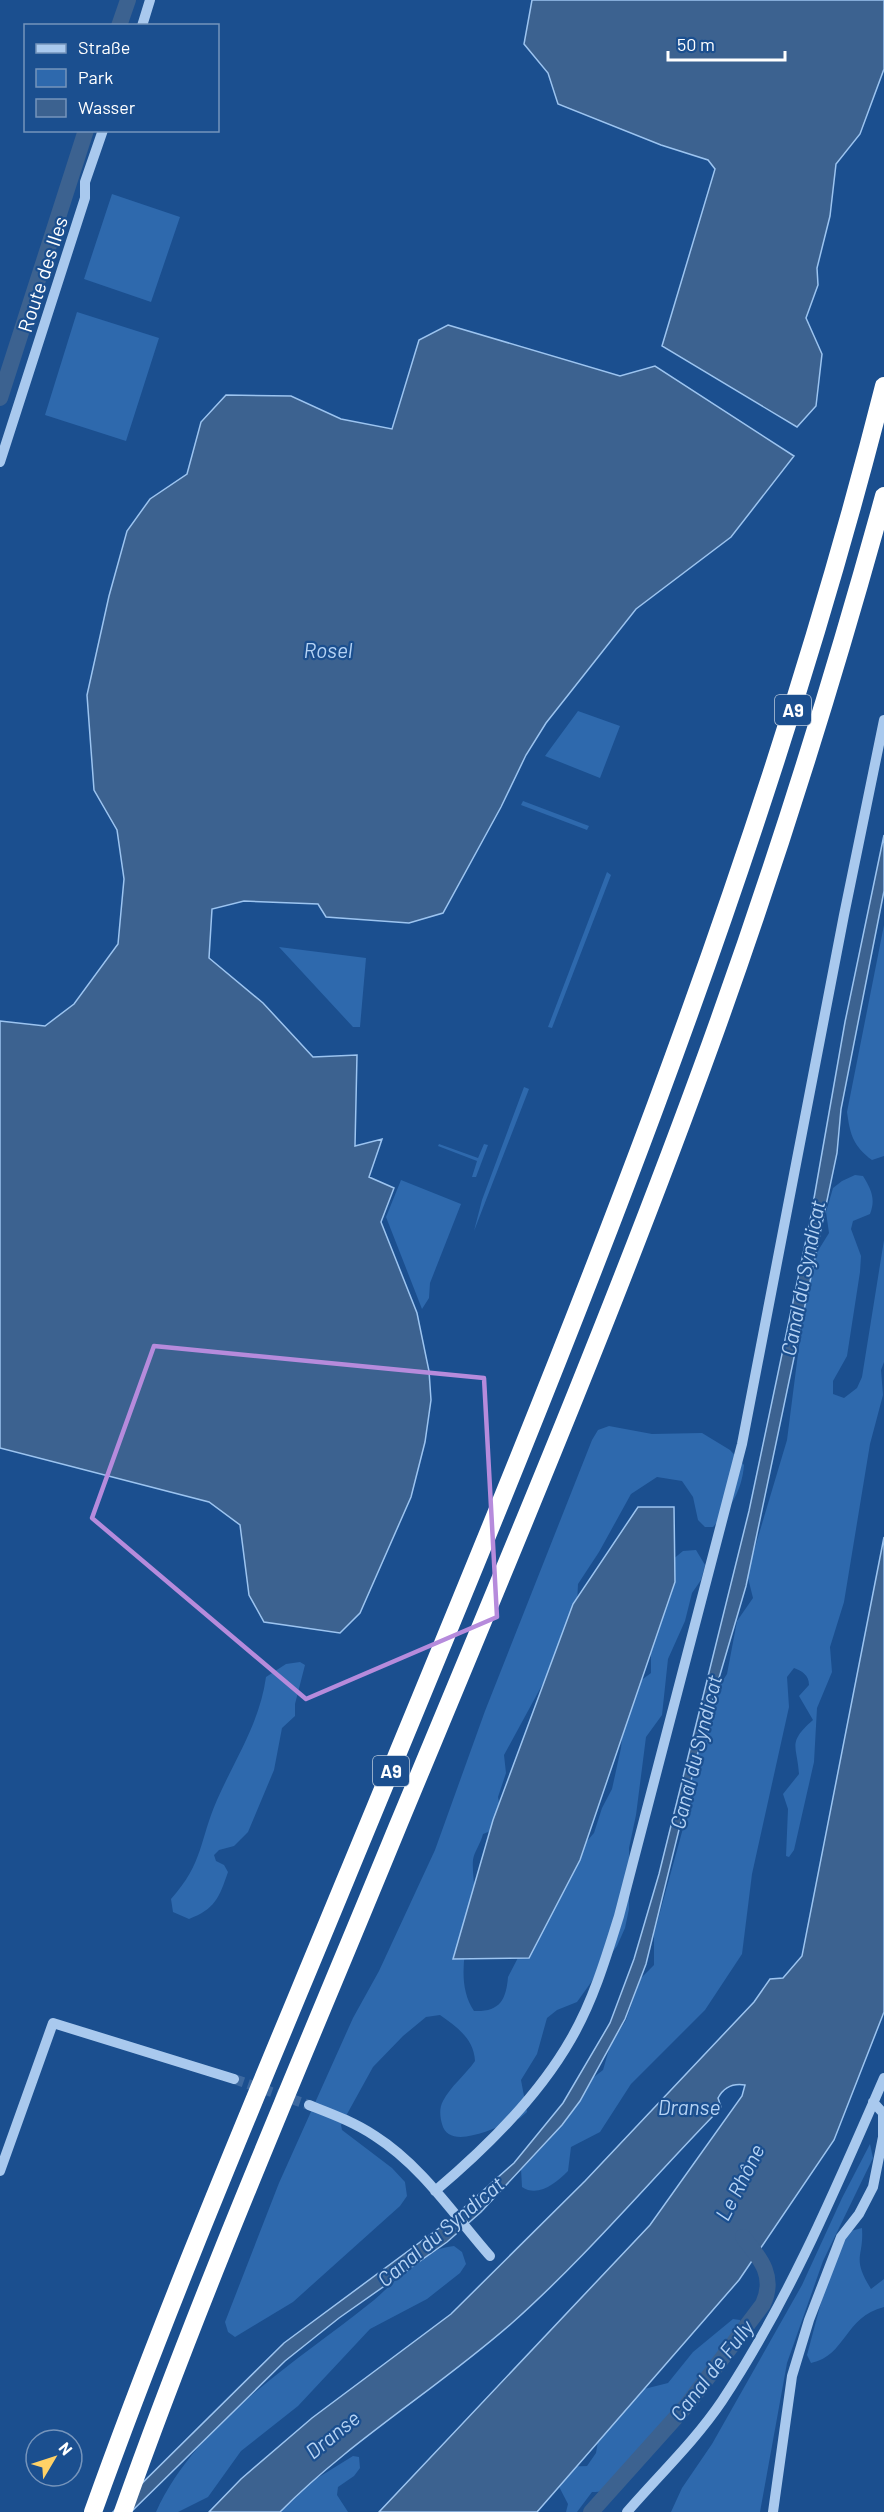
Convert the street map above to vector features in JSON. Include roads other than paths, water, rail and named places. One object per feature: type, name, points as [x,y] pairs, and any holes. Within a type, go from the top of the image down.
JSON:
[{"type":"highway","name":"A9","points":[[93,2512],[132,2404],[194,2248],[528,1438],[645,1141],[713,952],[783,743],[853,507],[884,386]]},
{"type":"highway","name":"A9","points":[[123,2512],[153,2428],[220,2257],[553,1449],[648,1210],[711,1043],[778,850],[829,690],[884,496]]},
{"type":"street","points":[[143,24],[150,0]]},
{"type":"street","name":"Route des Iles","points":[[0,462],[85,198],[85,182],[102,132]]},
{"type":"street","points":[[435,2192],[468,2164],[529,2098],[571,2040],[598,1981],[619,1916],[742,1444],[841,926],[884,720]]},
{"type":"street","points":[[0,2171],[53,2023],[234,2079]]},
{"type":"street","points":[[627,2512],[686,2446],[722,2401],[771,2320],[835,2194],[884,2078]]},
{"type":"street","points":[[773,2512],[792,2376],[809,2320],[841,2237],[859,2214],[873,2187],[883,2137],[883,2113],[873,2102]]},
{"type":"street","points":[[309,2105],[348,2120],[376,2136],[418,2172],[489,2256]]},
{"type":"water","points":[[532,0],[884,0],[884,69],[860,134],[836,164],[830,216],[817,268],[818,285],[806,318],[822,354],[816,406],[797,427],[662,346],[715,169],[708,160],[661,145],[558,104],[548,73],[524,44]]},
{"type":"water","name":"Rosel","points":[[448,325],[620,376],[655,366],[794,456],[731,537],[636,609],[546,723],[526,755],[501,807],[443,913],[409,923],[326,917],[318,904],[244,901],[212,909],[209,958],[263,1003],[313,1057],[357,1055],[355,1146],[382,1139],[369,1177],[394,1188],[381,1222],[417,1313],[429,1371],[431,1400],[425,1442],[411,1497],[360,1613],[340,1633],[264,1622],[249,1595],[240,1525],[209,1502],[0,1448],[0,1021],[45,1026],[74,1004],[118,944],[124,879],[117,830],[94,790],[87,695],[109,596],[127,531],[150,499],[187,474],[201,422],[226,395],[291,396],[341,419],[392,429],[419,340]]},
{"type":"water","name":"Canal du Syndicat","points":[[884,835],[884,891],[841,1109],[837,1153],[746,1586],[702,1736],[646,1964],[625,2019],[580,2101],[562,2125],[481,2212],[447,2242],[339,2318],[285,2361],[131,2512],[113,2512],[284,2343],[450,2220],[514,2163],[563,2103],[610,2023],[634,1959],[659,1874],[749,1511],[810,1221],[845,1022]]},
{"type":"water","points":[[638,1507],[674,1507],[675,1582],[580,1860],[529,1958],[453,1959],[493,1820],[573,1604]]},
{"type":"water","points":[[884,1537],[884,2012],[834,2140],[739,2280],[537,2512],[379,2512],[650,2225],[742,2096],[745,2085],[733,2085],[723,2091],[718,2098],[721,2107],[715,2114],[590,2247],[539,2298],[483,2347],[364,2438],[280,2512],[209,2512],[241,2479],[312,2418],[451,2314],[585,2181],[754,2002],[770,1979],[783,1978],[802,1956]]},
{"type":"waterway","points":[[120,24],[128,0]]},
{"type":"waterway","points":[[0,398],[85,132]]},
{"type":"waterway","name":"Canal de Fully","points":[[591,2512],[687,2405],[763,2304],[767,2294],[767,2276],[760,2260],[743,2237]]},
{"type":"tunnel","points":[[234,2079],[309,2105]]},
{"type":"water label","name":"Dranse","points":[[689,2106]]},
{"type":"water label","name":"Le Rhône","points":[[739,2182]]},
{"type":"water label","name":"Dranse","points":[[332,2434]]}]
